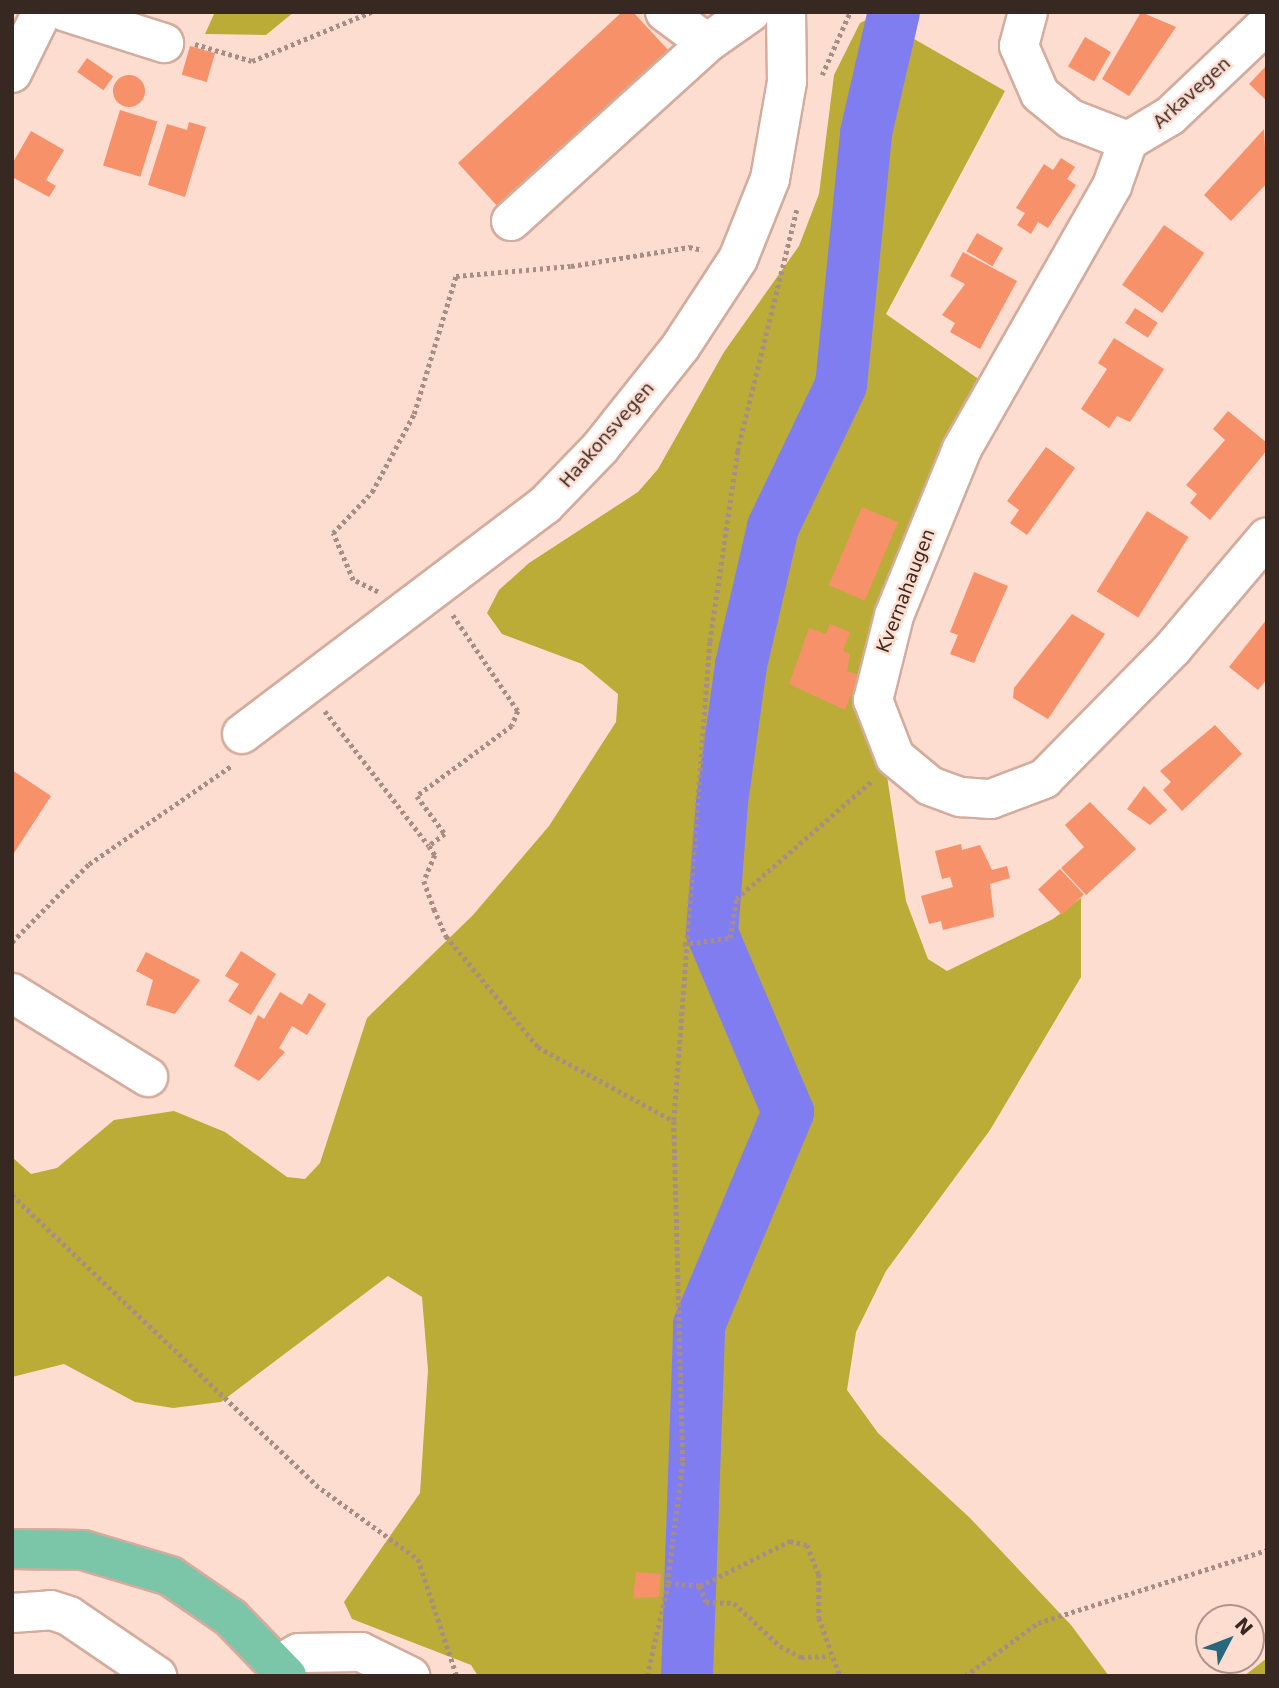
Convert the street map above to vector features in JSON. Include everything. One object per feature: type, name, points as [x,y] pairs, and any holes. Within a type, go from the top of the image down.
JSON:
[{"type":"main road","points":[[12,1549],[83,1550],[170,1576],[231,1618],[288,1665]]},
{"type":"street","points":[[12,73],[43,12]]},
{"type":"street","points":[[66,12],[164,43]]},
{"type":"street","points":[[665,12],[707,43]]},
{"type":"street","points":[[511,221],[707,43],[751,12]]},
{"type":"street","name":"Haakonsvegen","points":[[238,749],[577,473],[681,346],[738,259],[778,146],[787,82],[786,12]]},
{"type":"street","points":[[1028,12],[1019,46],[1041,94],[1070,119],[1128,141]]},
{"type":"street","name":"Arkavegen","points":[[1128,141],[1170,116],[1267,24]]},
{"type":"street","name":"Kvernahaugen","points":[[1128,141],[1111,186],[962,449],[894,616],[873,700],[895,757],[930,786],[961,797],[991,799],[1044,779],[1172,648],[1267,537]]},
{"type":"street","points":[[12,993],[148,1077]]},
{"type":"street","points":[[12,1613],[51,1610],[69,1616],[157,1676]]},
{"type":"street","points":[[288,1665],[361,1652],[410,1676]]},
{"type":"path","points":[[164,43],[195,44],[252,61],[371,12]]},
{"type":"path","points":[[819,82],[850,12]]},
{"type":"path","points":[[429,846],[445,834],[417,796],[512,726],[519,711],[448,607],[411,608],[353,580],[333,533],[372,492],[414,414],[456,275],[571,266],[688,247],[738,259],[787,240],[782,289],[738,451],[716,601],[683,944],[674,1121],[683,1462],[668,1583],[648,1676]]},
{"type":"path","points":[[328,716],[435,855],[425,881],[446,936],[538,1047],[674,1121]]},
{"type":"path","points":[[12,942],[89,864],[238,749]]},
{"type":"path","points":[[683,944],[702,945],[733,933],[736,899],[762,882],[776,859],[831,823],[895,757]]},
{"type":"path","points":[[12,1195],[316,1485],[418,1559],[457,1676]]},
{"type":"path","points":[[668,1583],[700,1586],[790,1541],[807,1545],[819,1574],[820,1618],[830,1656],[840,1676]]},
{"type":"path","points":[[965,1676],[1038,1623],[1267,1550]]},
{"type":"path","points":[[700,1586],[706,1602],[734,1604],[780,1646],[802,1657],[830,1656]]},
{"type":"shaded area","points":[[215,12],[294,12],[266,35],[205,34]]},
{"type":"shaded area","points":[[874,16],[1005,91],[886,314],[987,385],[911,535],[885,763],[906,901],[928,959],[947,971],[1053,919],[1081,898],[1081,977],[990,1130],[886,1271],[856,1332],[847,1390],[878,1433],[970,1518],[1071,1625],[1109,1676],[478,1676],[471,1665],[352,1619],[344,1602],[420,1493],[428,1370],[422,1297],[388,1276],[221,1402],[173,1408],[135,1402],[64,1364],[12,1377],[12,1157],[31,1174],[57,1168],[114,1120],[174,1111],[225,1132],[287,1177],[305,1179],[320,1163],[367,1018],[473,915],[549,826],[616,722],[618,694],[582,664],[502,634],[487,613],[499,590],[529,563],[638,492],[658,469],[724,352],[799,246],[819,194],[834,75],[860,23]]},
{"type":"shaded area","points":[[1267,1658],[1267,1676],[1244,1676],[1265,1674]]},
{"type":"building","points":[[622,12],[633,12],[669,51],[499,208],[458,163]]},
{"type":"building","points":[[1141,12],[1176,27],[1129,96],[1102,79]]},
{"type":"building","points":[[1085,37],[1111,52],[1094,81],[1068,66]]},
{"type":"building","points":[[190,46],[215,53],[207,82],[182,75]]},
{"type":"building","points":[[87,58],[113,76],[103,90],[77,72]]},
{"type":"building","points":[[1267,65],[1267,101],[1249,84]]},
{"type":"building","points":[[129,75],[140,80],[145,91],[140,102],[129,107],[118,102],[113,91],[118,80]]},
{"type":"building","points":[[120,110],[157,121],[140,177],[103,165]]},
{"type":"building","points":[[189,122],[206,127],[185,197],[148,185],[167,124],[187,130]]},
{"type":"building","points":[[1264,129],[1267,183],[1231,221],[1204,195]]},
{"type":"building","points":[[31,131],[64,150],[46,180],[56,186],[49,197],[12,177],[12,164]]},
{"type":"building","points":[[1061,158],[1075,167],[1067,179],[1076,185],[1048,228],[1038,222],[1031,234],[1017,225],[1025,213],[1016,208],[1044,164],[1053,170]]},
{"type":"building","points":[[1164,225],[1204,253],[1162,313],[1122,285]]},
{"type":"building","points":[[977,233],[1003,248],[992,266],[966,251]]},
{"type":"building","points":[[963,252],[1017,281],[980,349],[950,332],[955,323],[942,315],[965,284],[950,276]]},
{"type":"building","points":[[1135,308],[1158,323],[1148,338],[1125,323]]},
{"type":"building","points":[[1114,338],[1164,369],[1130,422],[1117,416],[1109,428],[1081,409],[1107,369],[1098,363]]},
{"type":"building","points":[[1228,411],[1267,443],[1267,450],[1210,520],[1190,503],[1197,494],[1186,485],[1225,440],[1213,429]]},
{"type":"building","points":[[1046,447],[1075,468],[1027,535],[1010,523],[1019,510],[1007,501]]},
{"type":"building","points":[[862,507],[898,522],[865,600],[829,585]]},
{"type":"building","points":[[1147,511],[1189,537],[1138,618],[1097,592]]},
{"type":"building","points":[[974,572],[1008,586],[974,663],[950,654],[958,635],[950,632]]},
{"type":"building","points":[[1072,614],[1105,634],[1048,719],[1013,698],[1014,688]]},
{"type":"building","points":[[1267,619],[1267,679],[1258,690],[1229,667]]},
{"type":"building","points":[[830,624],[850,632],[843,651],[850,654],[847,671],[859,675],[845,710],[789,684],[809,628],[826,634]]},
{"type":"building","points":[[1215,725],[1242,754],[1182,811],[1163,790],[1171,782],[1160,771]]},
{"type":"building","points":[[12,770],[51,796],[12,856]]},
{"type":"building","points":[[1144,786],[1167,810],[1150,825],[1127,809]]},
{"type":"building","points":[[1090,802],[1136,849],[1086,895],[1061,868],[1084,847],[1065,825]]},
{"type":"building","points":[[961,844],[962,850],[980,845],[992,870],[1007,866],[1010,878],[990,884],[994,917],[943,930],[941,921],[929,924],[921,896],[953,887],[950,877],[942,879],[935,851]]},
{"type":"building","points":[[1060,869],[1084,895],[1062,915],[1038,889]]},
{"type":"building","points":[[241,951],[276,974],[251,1015],[228,1001],[239,984],[225,976]]},
{"type":"building","points":[[146,952],[200,980],[175,1014],[146,1005],[153,980],[136,971]]},
{"type":"building","points":[[280,992],[302,1005],[309,993],[326,1004],[307,1035],[292,1026],[279,1048],[285,1052],[259,1081],[234,1066],[258,1015],[264,1019]]},
{"type":"building","points":[[636,1572],[661,1574],[659,1597],[633,1598]]},
{"type":"waterway","points":[[687,1676],[699,1325],[788,1112],[712,933],[722,802],[741,665],[773,527],[841,385],[866,133],[894,12]]}]
